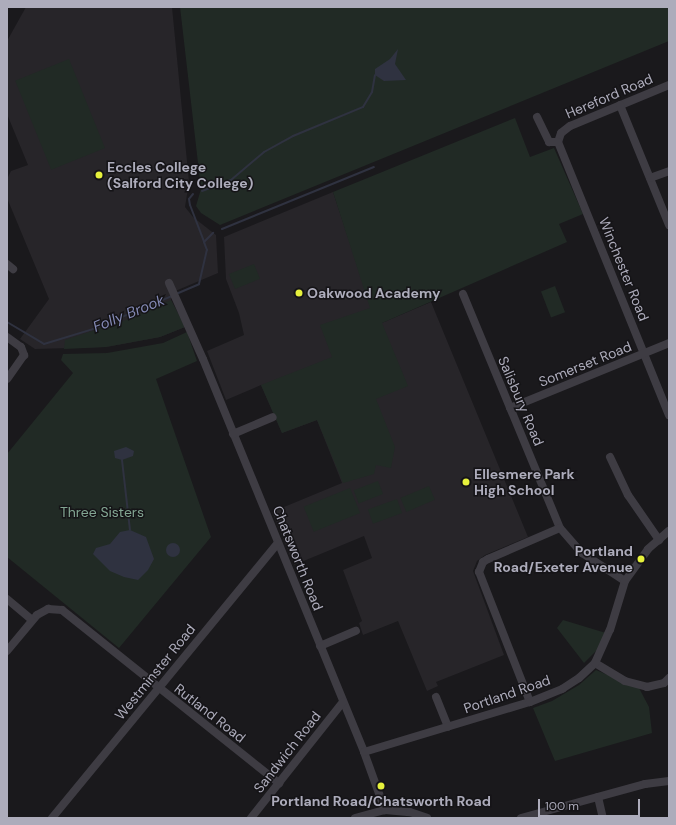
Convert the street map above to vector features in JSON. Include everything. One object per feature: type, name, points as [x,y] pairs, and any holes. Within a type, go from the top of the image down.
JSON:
[{"type":"street","name":"Hereford Road","points":[[558,142],[561,133],[570,126],[669,85]]},
{"type":"street","points":[[620,105],[669,225]]},
{"type":"street","points":[[536,117],[549,142],[558,142]]},
{"type":"street","name":"Winchester Road","points":[[558,142],[669,415]]},
{"type":"street","points":[[650,178],[669,171]]},
{"type":"street","name":"Chatsworth Road","points":[[170,285],[364,752],[385,810]]},
{"type":"street","name":"Salisbury Road","points":[[463,294],[560,528],[582,553],[625,581]]},
{"type":"street","points":[[7,337],[20,347],[24,355],[7,379]]},
{"type":"street","name":"Somerset Road","points":[[510,408],[669,343]]},
{"type":"street","points":[[233,434],[273,417]]},
{"type":"street","points":[[610,457],[628,495],[659,540]]},
{"type":"street","points":[[530,702],[479,572],[483,562],[488,558],[560,528]]},
{"type":"street","name":"Portland Road","points":[[364,752],[530,702],[562,689],[595,663],[610,630],[625,581],[648,549],[669,531]]},
{"type":"street","name":"Westminster Road","points":[[52,818],[157,688],[278,543]]},
{"type":"street","points":[[7,599],[31,619],[7,651]]},
{"type":"street","name":"Rutland Road","points":[[31,619],[48,609],[62,610],[157,688],[279,783]]},
{"type":"street","points":[[320,646],[356,632]]},
{"type":"street","points":[[595,663],[625,681],[647,687],[664,683],[669,678]]},
{"type":"street","points":[[436,697],[448,727]]},
{"type":"street","name":"Sandwich Road","points":[[251,818],[343,702]]},
{"type":"street","points":[[521,818],[655,782],[669,781]]},
{"type":"street","points":[[598,797],[604,818]]},
{"type":"street","points":[[355,818],[385,810],[410,812],[427,818]]},
{"type":"shaded area","name":"Eccles College (Salford City College)","points":[[26,7],[172,7],[189,182],[185,207],[193,217],[216,235],[218,273],[173,292],[171,300],[185,327],[160,337],[106,347],[35,349],[20,339],[49,299],[7,198],[7,179],[11,171],[28,165],[7,114],[7,41]]},
{"type":"shaded area","points":[[333,192],[377,325],[431,302],[528,537],[485,555],[477,561],[473,571],[504,655],[436,682],[438,686],[427,691],[398,621],[363,635],[359,623],[362,621],[343,570],[372,558],[364,536],[294,565],[272,512],[342,483],[317,420],[282,433],[261,385],[226,400],[207,351],[244,335],[239,313],[226,279],[224,237]]},
{"type":"green space","points":[[180,7],[669,7],[669,41],[220,225],[201,213],[196,206],[201,189]]},
{"type":"green space","points":[[69,59],[105,148],[51,170],[15,81]]},
{"type":"green space","points":[[515,118],[530,157],[554,148],[583,214],[559,224],[567,242],[382,323],[408,386],[376,399],[395,447],[391,468],[376,465],[374,474],[343,483],[317,420],[282,433],[261,385],[332,357],[320,325],[370,308],[333,192]]},
{"type":"green space","points":[[254,264],[260,279],[235,289],[229,274]]},
{"type":"green space","points":[[555,286],[565,312],[551,318],[541,291]]},
{"type":"green space","points":[[171,300],[185,327],[160,337],[106,347],[64,349],[65,340],[126,320]]},
{"type":"green space","name":"Three Sisters","points":[[187,332],[197,361],[156,379],[211,537],[119,648],[7,557],[7,454],[73,373],[61,360],[63,354],[107,353],[163,343]]},
{"type":"green space","points":[[378,481],[383,494],[359,503],[354,490]]},
{"type":"green space","points":[[429,486],[435,500],[406,512],[400,498]]},
{"type":"green space","points":[[350,488],[360,513],[314,532],[304,507]]},
{"type":"green space","points":[[397,499],[402,513],[373,524],[368,510]]},
{"type":"green space","points":[[563,620],[606,633],[599,648],[584,663],[557,628]]},
{"type":"green space","points":[[596,670],[639,688],[649,707],[652,733],[555,761],[533,708],[552,701],[579,685]]},
{"type":"water","points":[[398,49],[395,64],[406,80],[384,81],[375,75],[375,69],[390,59]]},
{"type":"water","points":[[126,447],[134,451],[133,456],[122,460],[115,458],[114,451]]},
{"type":"water","points":[[130,530],[146,537],[154,559],[148,570],[138,580],[124,577],[110,571],[93,554],[96,548],[110,544],[120,532]]},
{"type":"water","points":[[173,543],[178,545],[180,550],[178,555],[173,557],[168,555],[166,550],[168,545]]},
{"type":"waterway","points":[[202,191],[231,180],[264,152],[293,136],[363,107],[372,92],[375,75]]},
{"type":"waterway","name":"Folly Brook","points":[[222,229],[374,167]]},
{"type":"waterway","points":[[193,194],[189,199],[190,205],[204,242]]},
{"type":"waterway","name":"Folly Brook","points":[[176,294],[199,284],[207,250],[204,242],[213,233]]},
{"type":"waterway","name":"Folly Brook","points":[[7,322],[44,344],[93,329],[172,296]]},
{"type":"waterway","points":[[122,460],[130,530]]},
{"type":"place","name":"Eccles College (Salford City College)","points":[[99,175]]},
{"type":"place","name":"Oakwood Academy","points":[[299,293]]},
{"type":"place","name":"Ellesmere Park High School","points":[[466,482]]},
{"type":"place","name":"Portland Road/Exeter Avenue","points":[[641,559]]},
{"type":"place","name":"Portland Road/Chatsworth Road","points":[[381,786]]}]
